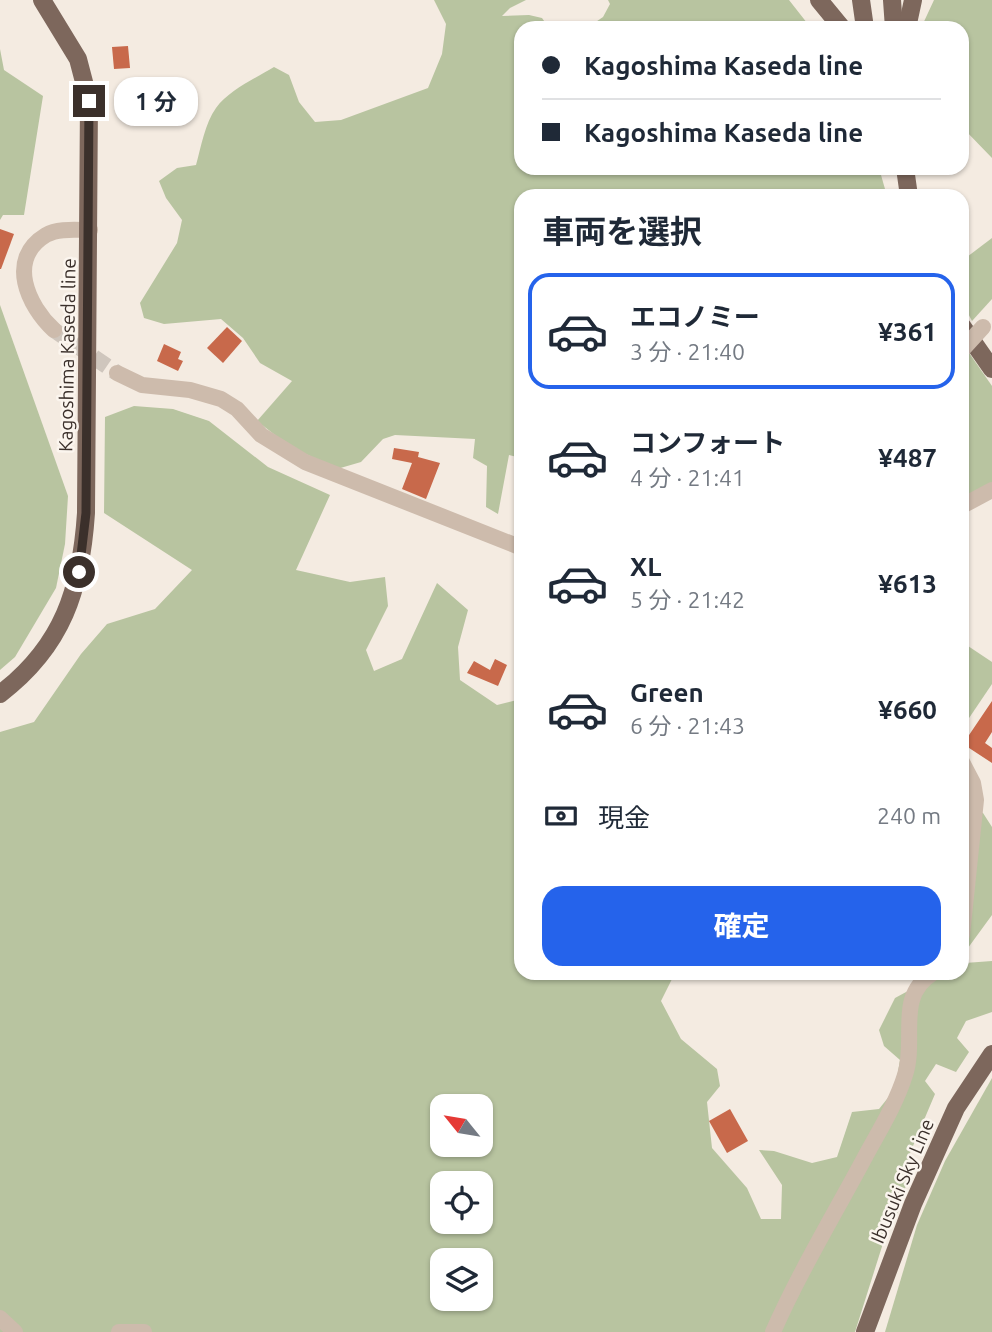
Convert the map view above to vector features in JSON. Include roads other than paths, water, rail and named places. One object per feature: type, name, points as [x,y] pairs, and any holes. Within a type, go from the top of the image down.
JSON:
[{"type":"main road","name":"Kagoshima Kaseda line","points":[[0,694],[25,673],[45,650],[63,622],[79,572],[86,513],[89,101],[78,59],[42,0]]},
{"type":"main road","points":[[820,0],[836,21]]},
{"type":"main road","points":[[861,0],[864,21]]},
{"type":"main road","points":[[892,0],[894,21]]},
{"type":"main road","points":[[908,21],[913,0]]},
{"type":"main road","points":[[969,336],[992,369]]},
{"type":"main road","name":"Ibusuki Sky Line","points":[[865,1332],[913,1204],[956,1108],[992,1054]]},
{"type":"street","points":[[54,330],[34,308],[27,295],[25,264],[35,244],[48,234],[65,230],[90,230]]},
{"type":"street","points":[[969,342],[987,322]]},
{"type":"street","points":[[117,373],[142,385],[190,390],[221,399],[237,410],[261,435],[305,462],[514,545]]},
{"type":"street","points":[[969,502],[992,490]]},
{"type":"street","points":[[969,775],[976,800],[969,867]]},
{"type":"street","points":[[773,1332],[808,1259],[887,1116],[905,1077],[909,1054],[910,997],[923,980]]},
{"type":"street","points":[[0,1318],[15,1332]]},
{"type":"street","points":[[119,1332],[144,1332]]},
{"type":"tunnel","points":[[54,330],[117,373]]}]
